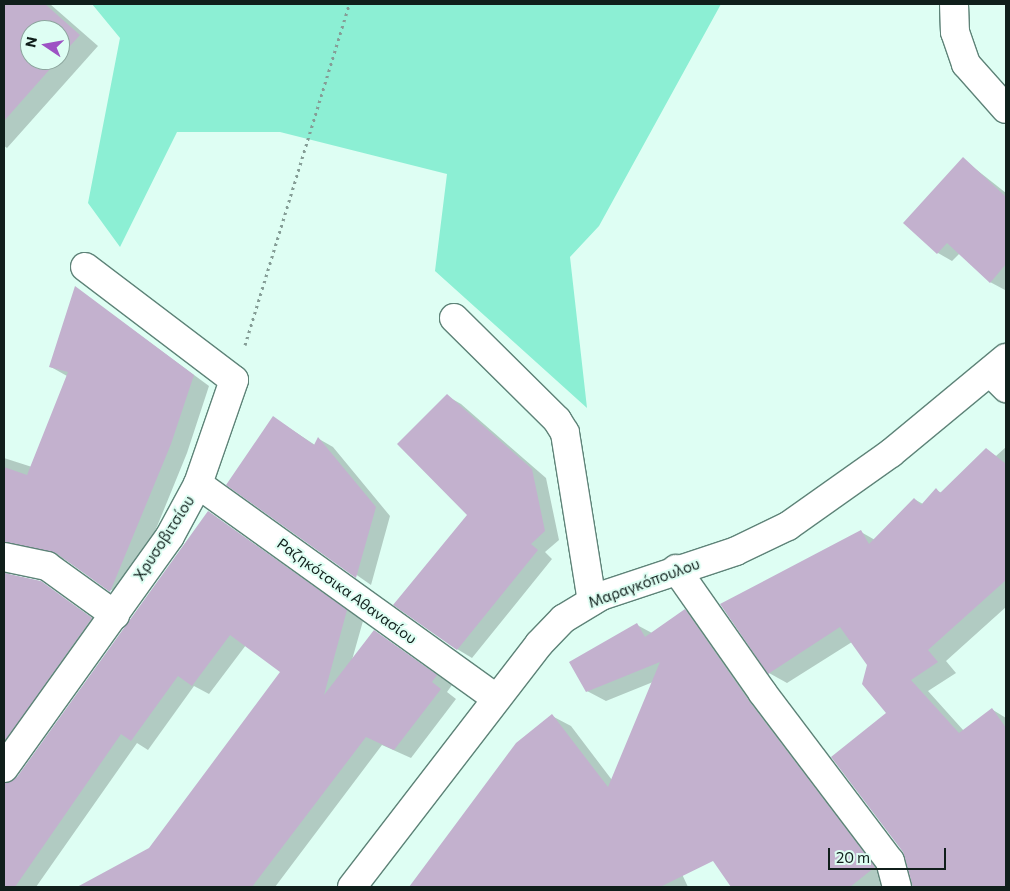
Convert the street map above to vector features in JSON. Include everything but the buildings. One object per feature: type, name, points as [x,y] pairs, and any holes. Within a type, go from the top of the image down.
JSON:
[{"type":"street","points":[[954,4],[955,32],[966,64],[1006,109]]},
{"type":"street","points":[[85,267],[234,380]]},
{"type":"street","points":[[454,318],[558,420],[565,433],[592,600]]},
{"type":"street","name":"Μαραγκόπουλου","points":[[352,887],[538,644],[563,619],[592,600],[676,569],[736,551],[788,526],[1001,372]]},
{"type":"street","name":"Χρυσοβιτσίου","points":[[4,768],[170,536],[198,484],[234,380]]},
{"type":"street","name":"Ραζηκότσικα Αθανασίου","points":[[198,484],[496,698]]},
{"type":"street","points":[[4,557],[47,566],[115,615]]},
{"type":"street","points":[[676,569],[762,692],[890,861],[897,887]]},
{"type":"path","points":[[234,380],[349,4]]},
{"type":"green space","points":[[92,4],[721,4],[599,226],[570,257],[587,408],[435,271],[447,174],[280,132],[177,132],[120,247],[88,203],[120,38]]}]
